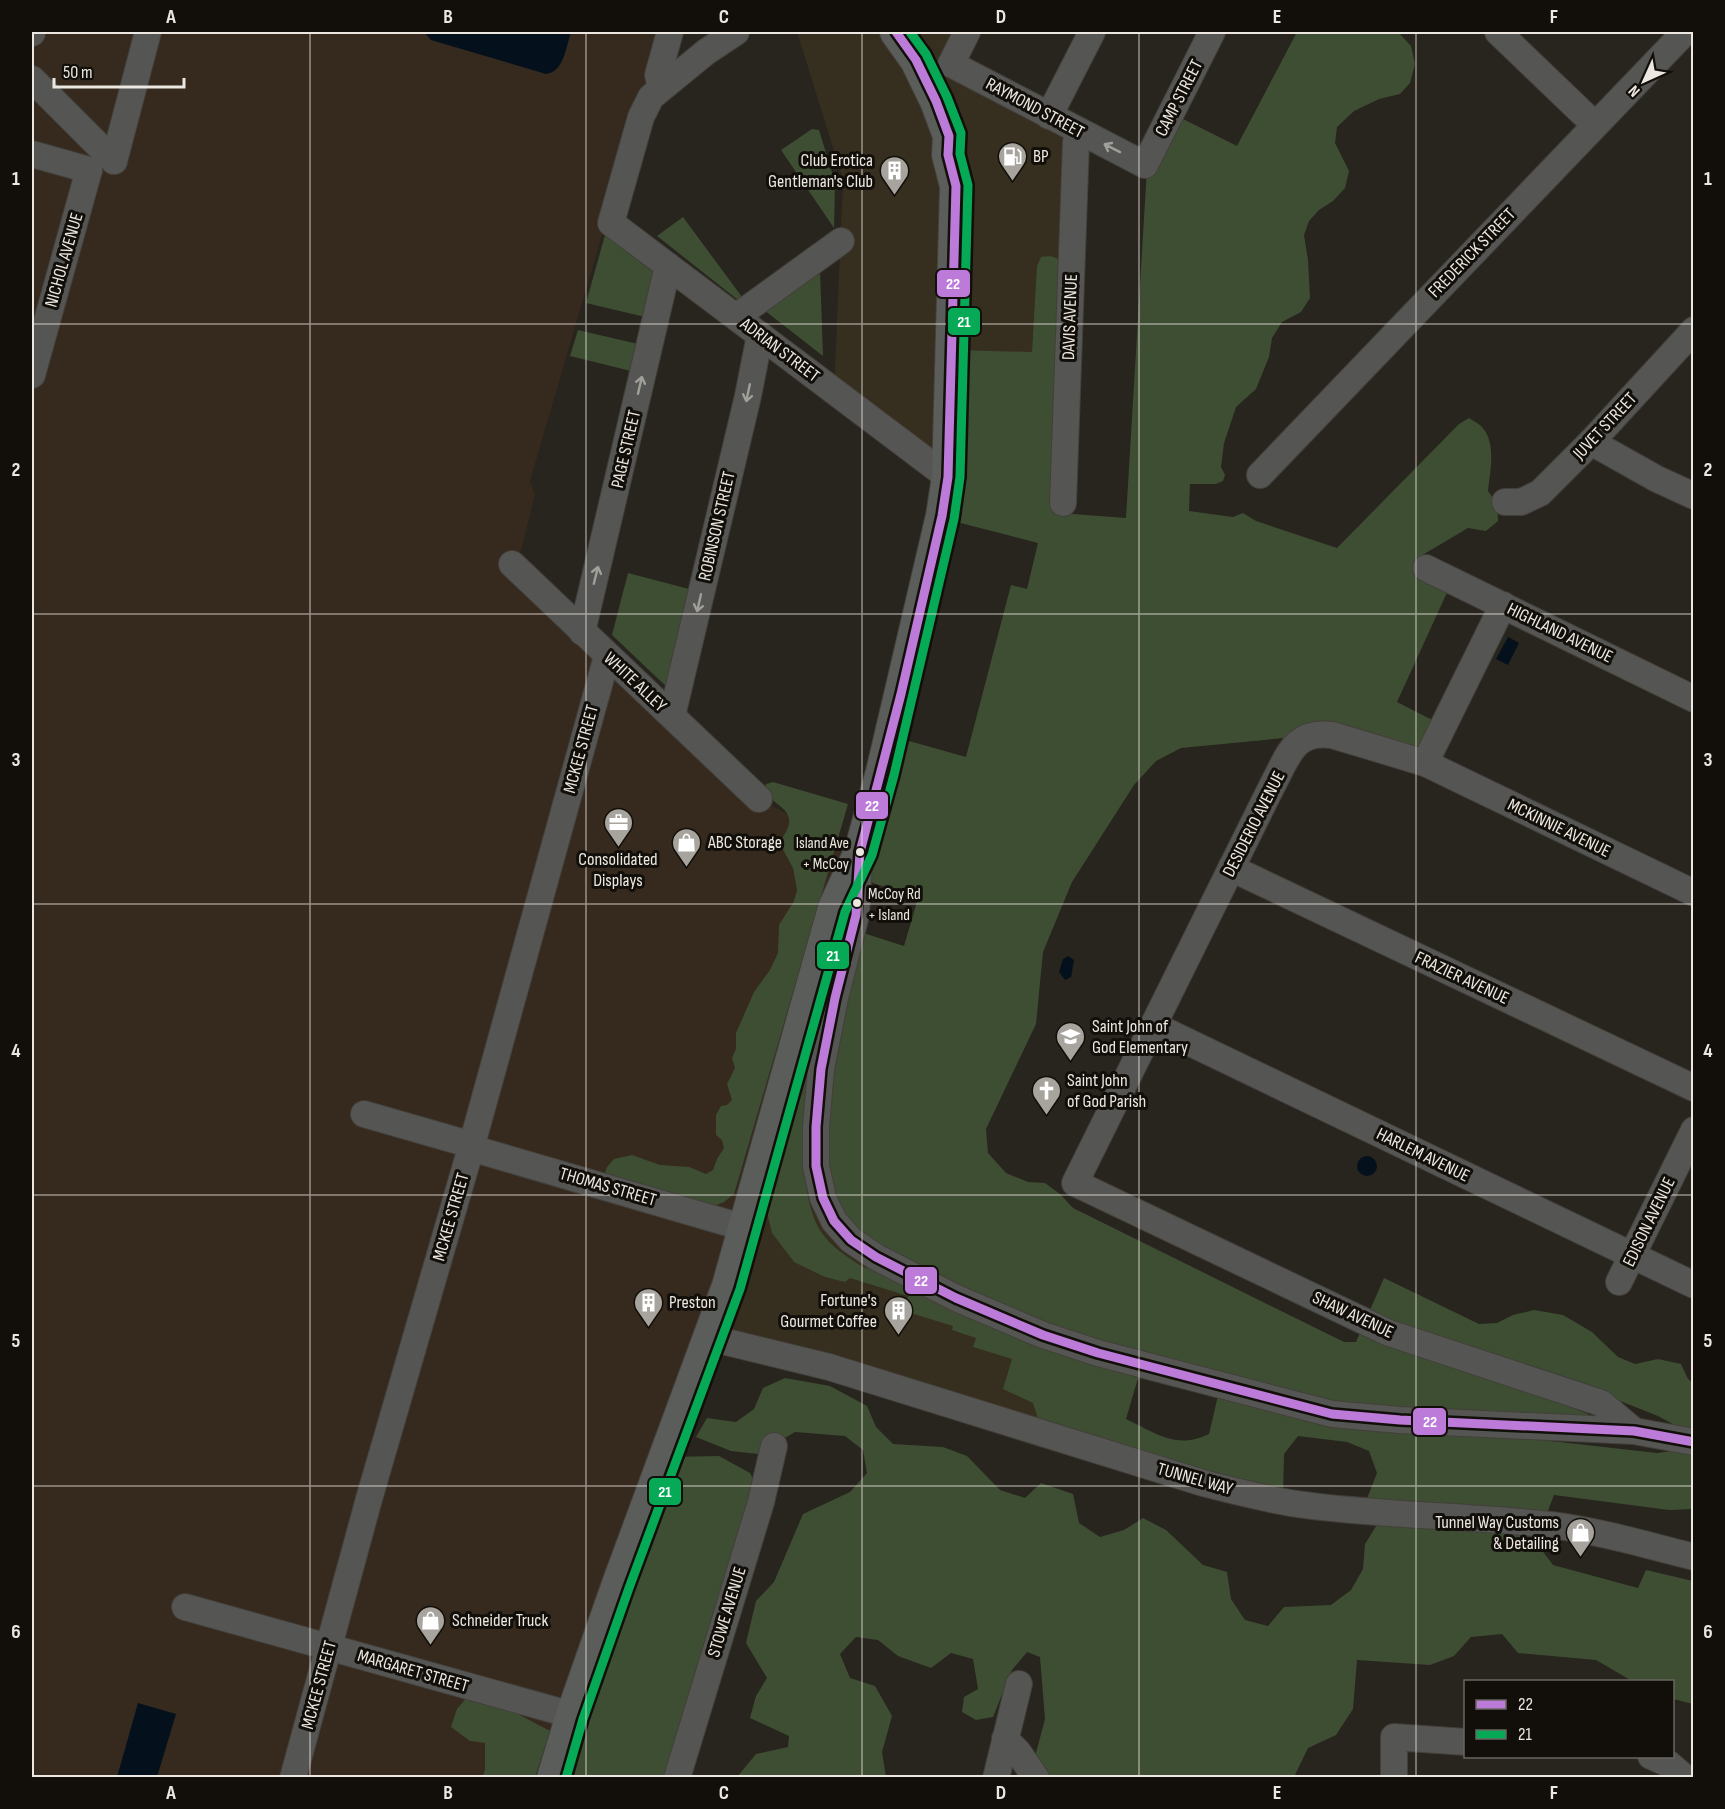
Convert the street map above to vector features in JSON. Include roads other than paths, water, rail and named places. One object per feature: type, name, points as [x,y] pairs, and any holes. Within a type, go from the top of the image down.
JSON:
[{"type":"main road","points":[[887,32],[887,40],[910,76],[938,142],[948,155]]},
{"type":"main road","points":[[896,32],[910,51],[939,72]]},
{"type":"main road","points":[[553,1778],[572,1715],[622,1573],[710,1338],[745,1228],[834,908],[860,852],[882,772],[942,516],[948,477],[957,186],[948,155],[949,136],[939,72],[918,32]]},
{"type":"street","points":[[114,160],[148,32]]},
{"type":"street","points":[[670,32],[658,75],[660,87],[736,32]]},
{"type":"street","points":[[939,72],[967,32]]},
{"type":"street","points":[[1049,116],[1092,32]]},
{"type":"street","name":"CAMP STREET","points":[[1145,165],[1212,32]]},
{"type":"street","points":[[1498,32],[1595,125]]},
{"type":"street","name":"FREDERICK STREET","points":[[1260,475],[1684,32]]},
{"type":"street","name":"RAYMOND STREET","points":[[939,72],[1049,116],[1145,165]]},
{"type":"street","points":[[32,79],[114,160]]},
{"type":"street","name":"ADRIAN STREET","points":[[660,87],[651,97],[641,117],[611,223],[948,477]]},
{"type":"street","name":"DAVIS AVENUE","points":[[1063,503],[1076,142],[1079,132]]},
{"type":"street","points":[[32,154],[89,170],[114,160]]},
{"type":"street","name":"NICHOL AVENUE","points":[[32,375],[89,170]]},
{"type":"street","points":[[736,317],[841,241]]},
{"type":"street","name":"PAGE STREET","points":[[582,632],[668,266]]},
{"type":"street","name":"JUVET STREET","points":[[1505,502],[1521,502],[1540,493],[1592,442],[1694,330]]},
{"type":"street","name":"ROBINSON STREET","points":[[672,716],[748,396],[760,335]]},
{"type":"street","points":[[1592,442],[1657,479],[1694,496]]},
{"type":"street","name":"WHITE ALLEY","points":[[512,564],[759,799]]},
{"type":"street","name":"HIGHLAND AVENUE","points":[[1426,568],[1694,699]]},
{"type":"street","points":[[1425,762],[1503,605]]},
{"type":"street","name":"MCKEE STREET","points":[[293,1778],[369,1499],[472,1147],[607,656]]},
{"type":"street","name":"DESIDERIO AVENUE","points":[[1075,1183],[1231,868],[1297,743],[1306,736],[1318,733],[1332,735],[1380,751],[1425,762]]},
{"type":"street","name":"MCKINNIE AVENUE","points":[[1425,762],[1694,893]]},
{"type":"street","points":[[860,852],[856,915],[835,998],[821,1070],[816,1127],[816,1166],[823,1198],[834,1221],[851,1239],[876,1257],[956,1298],[1043,1335],[1098,1353],[1332,1414],[1400,1420],[1634,1431],[1694,1442]]},
{"type":"street","name":"FRAZIER AVENUE","points":[[1231,868],[1694,1088]]},
{"type":"street","name":"HARLEM AVENUE","points":[[1153,1025],[1694,1285]]},
{"type":"street","name":"THOMAS STREET","points":[[364,1114],[745,1228]]},
{"type":"street","name":"EDISON AVENUE","points":[[1619,1282],[1694,1130]]},
{"type":"street","name":"SHAW AVENUE","points":[[1075,1183],[1389,1334],[1601,1403],[1634,1431]]},
{"type":"street","name":"TUNNEL WAY","points":[[710,1338],[830,1367],[1203,1483],[1250,1495],[1340,1509],[1552,1525],[1619,1538],[1694,1557]]},
{"type":"street","name":"STOWE AVENUE","points":[[677,1778],[758,1512],[774,1446]]},
{"type":"street","name":"MARGARET STREET","points":[[185,1607],[572,1715]]},
{"type":"street","points":[[996,1778],[1019,1684]]},
{"type":"street","points":[[1394,1778],[1394,1737],[1464,1742]]},
{"type":"street","points":[[1005,1739],[1018,1752],[1035,1778]]},
{"type":"street","points":[[1656,1758],[1669,1764],[1685,1778]]},
{"type":"water","points":[[424,32],[571,32],[561,64],[557,69],[546,74],[431,40]]},
{"type":"water","points":[[1508,637],[1519,643],[1508,665],[1496,659]]},
{"type":"water","points":[[1068,956],[1074,960],[1071,977],[1065,980],[1059,972],[1063,959]]},
{"type":"water","points":[[1367,1156],[1374,1159],[1377,1166],[1374,1173],[1367,1176],[1360,1173],[1357,1166],[1360,1159]]},
{"type":"water","points":[[138,1703],[176,1714],[157,1777],[117,1777]]},
{"type":"place","name":"BP","points":[[1012,182]]},
{"type":"place","name":"Club Erotica Gentleman's Club","points":[[894,196]]},
{"type":"place","name":"Consolidated Displays","points":[[618,848]]},
{"type":"place","name":"Island Ave + McCoy","points":[[860,852]]},
{"type":"place","name":"ABC Storage","points":[[687,868]]},
{"type":"place","name":"McCoy Rd + Island","points":[[857,903]]},
{"type":"place","name":"Saint John of God Elementary","points":[[1071,1062]]},
{"type":"place","name":"Saint John of God Parish","points":[[1046,1116]]},
{"type":"place","name":"Preston","points":[[648,1328]]},
{"type":"place","name":"Fortune's Gourmet Coffee","points":[[898,1336]]},
{"type":"place","name":"Tunnel Way Customs & Detailing","points":[[1580,1558]]},
{"type":"place","name":"Schneider Truck","points":[[431,1646]]}]
